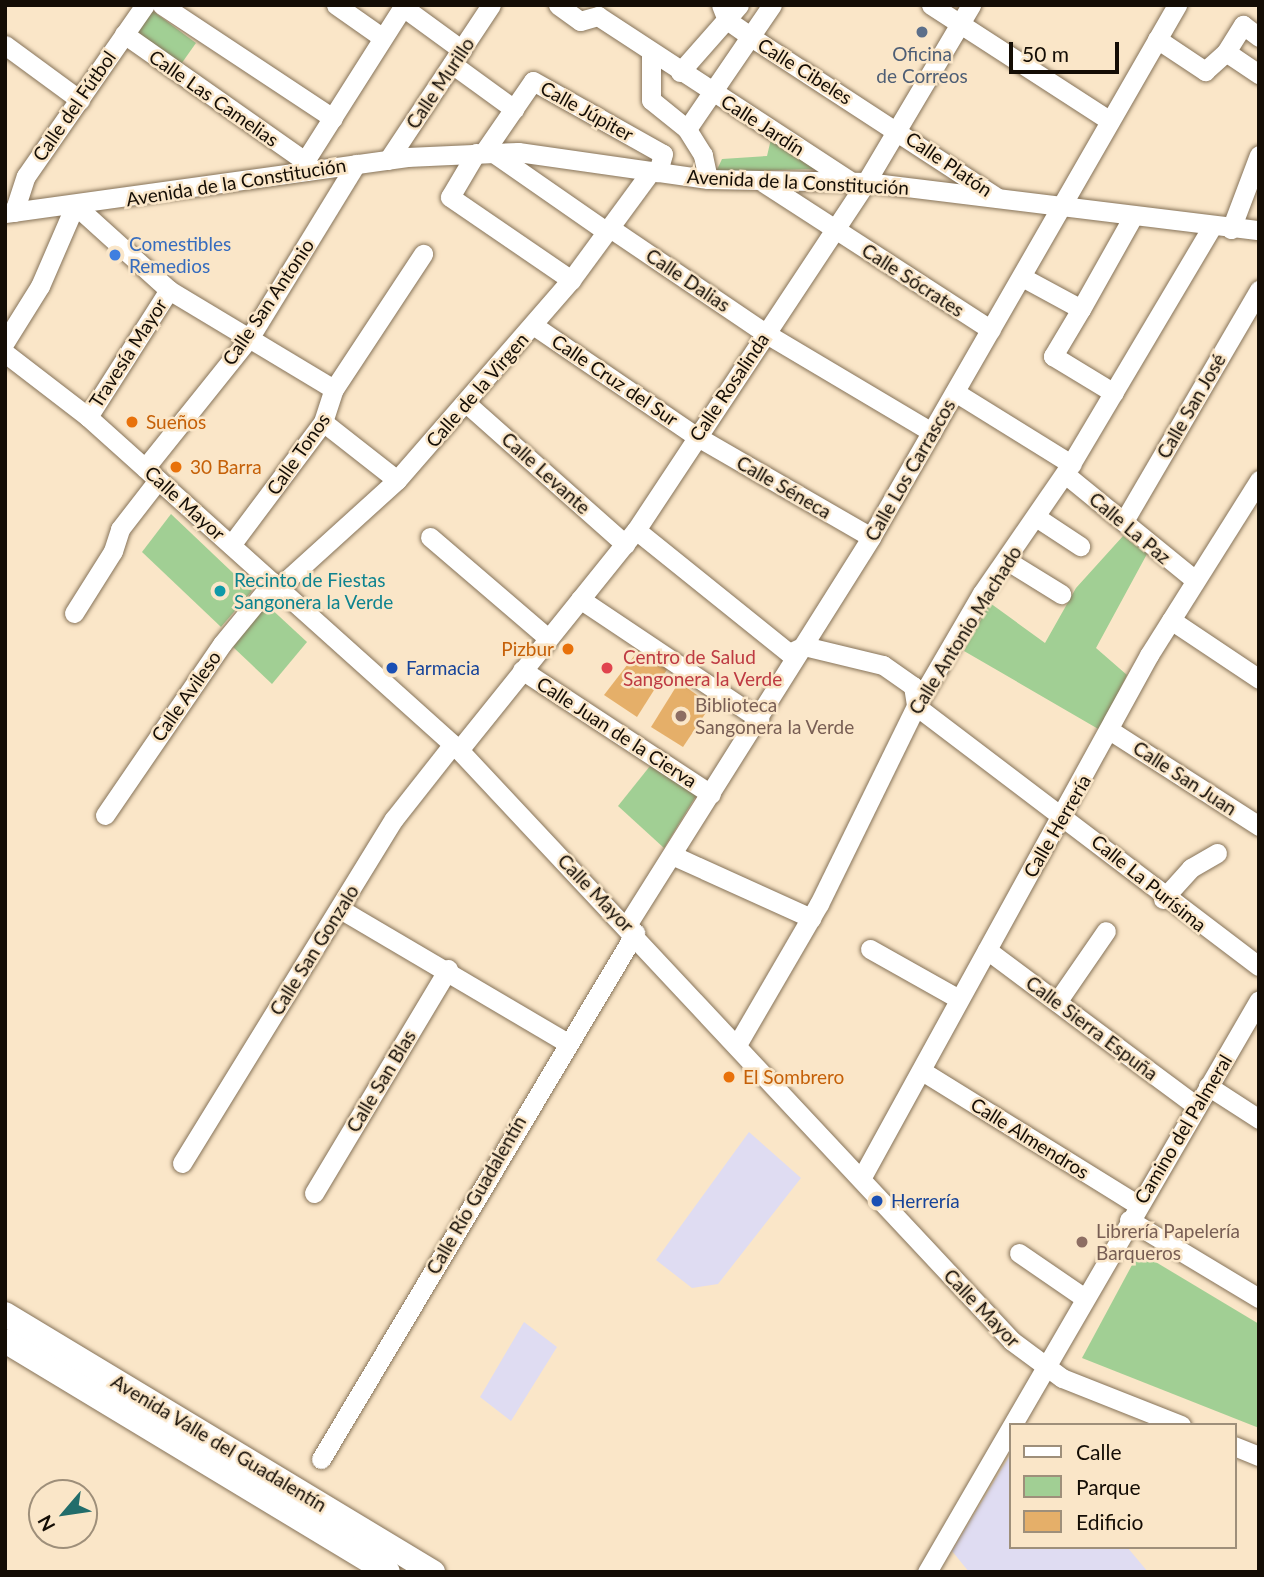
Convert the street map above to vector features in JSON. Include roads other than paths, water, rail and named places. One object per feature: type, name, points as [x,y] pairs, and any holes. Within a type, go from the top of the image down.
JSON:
[{"type":"main road","name":"Avenida Valle del Guadalentín","points":[[5,1314],[433,1572]]},
{"type":"main road","name":"Avenida Valle del Guadalentín","points":[[5,1341],[388,1572]]},
{"type":"street","name":"Calle del Fútbol","points":[[10,212],[26,176],[145,5]]},
{"type":"street","points":[[162,5],[332,118]]},
{"type":"street","points":[[336,5],[383,38]]},
{"type":"street","name":"Calle Murillo","points":[[388,160],[491,5]]},
{"type":"street","points":[[558,5],[580,21],[599,11],[651,55],[680,72],[729,10]]},
{"type":"street","points":[[687,129],[772,5]]},
{"type":"street","points":[[931,5],[1110,121]]},
{"type":"street","name":"Calle Rosalinda","points":[[456,747],[630,537],[835,230],[858,181],[896,129],[971,5]]},
{"type":"street","points":[[306,166],[332,118],[403,6],[514,108]]},
{"type":"street","name":"Calle Los Carrascos","points":[[631,929],[672,855],[872,537],[1176,6]]},
{"type":"street","name":"Calle Cibeles","points":[[729,10],[751,37],[896,129]]},
{"type":"street","points":[[1157,39],[1205,71],[1226,52],[1243,25],[1259,37]]},
{"type":"street","name":"Calle Las Camelias","points":[[124,34],[306,166]]},
{"type":"street","points":[[5,45],[80,100]]},
{"type":"street","points":[[1226,52],[1259,74]]},
{"type":"street","points":[[651,55],[651,100],[687,129],[703,155],[708,179]]},
{"type":"street","name":"Calle Jardín","points":[[680,72],[858,181]]},
{"type":"street","name":"Calle Júpiter","points":[[571,280],[450,198],[533,81],[663,155],[654,172]]},
{"type":"street","name":"Calle Platón","points":[[896,129],[1002,200]]},
{"type":"street","name":"Avenida de la Constitución","points":[[10,212],[75,205],[306,166],[484,152],[574,155],[654,172],[708,179],[764,183],[858,181],[1210,228],[1259,230]]},
{"type":"street","name":"Calle Dalias","points":[[484,152],[765,333],[932,432]]},
{"type":"street","points":[[1231,229],[1259,155]]},
{"type":"street","name":"Calle San Antonio","points":[[74,613],[113,551],[120,529],[152,474],[250,337],[356,164]]},
{"type":"street","name":"Calle de la Virgen","points":[[276,584],[397,480],[571,280],[654,172]]},
{"type":"street","name":"Calle Sócrates","points":[[764,183],[991,330]]},
{"type":"street","points":[[5,342],[40,286],[75,205],[169,290],[334,389]]},
{"type":"street","points":[[1114,393],[1053,356],[1132,218]]},
{"type":"street","name":"Calle Antonio Machado","points":[[738,1043],[811,918],[916,706],[1006,560],[1068,469],[1210,228]]},
{"type":"street","name":"Calle Tonos","points":[[232,545],[323,422],[334,389],[423,254]]},
{"type":"street","points":[[1022,277],[1081,309]]},
{"type":"street","name":"Travesía Mayor","points":[[88,417],[169,290]]},
{"type":"street","name":"Calle San José","points":[[1124,521],[1259,290]]},
{"type":"street","name":"Calle Cruz del Sur","points":[[533,325],[696,436]]},
{"type":"street","name":"Calle Mayor","points":[[5,353],[88,417],[456,747],[738,1043],[987,1316],[1042,1367],[1176,1423]]},
{"type":"street","name":"Calle La Paz","points":[[955,392],[1068,469],[1124,521],[1136,538],[1195,580]]},
{"type":"street","name":"Calle Levante","points":[[466,403],[630,537],[789,653],[804,646]]},
{"type":"street","points":[[323,422],[397,480]]},
{"type":"street","name":"Calle Séneca","points":[[696,436],[872,537]]},
{"type":"street","name":"Calle Herrería","points":[[862,1177],[1171,620],[1259,480]]},
{"type":"street","points":[[1035,517],[1080,546]]},
{"type":"street","points":[[430,537],[548,638]]},
{"type":"street","points":[[1006,560],[1061,594]]},
{"type":"street","name":"Calle Avileso","points":[[105,815],[222,644],[276,584]]},
{"type":"street","points":[[580,599],[759,719]]},
{"type":"street","points":[[1171,620],[1259,679]]},
{"type":"street","name":"Calle La Purísima","points":[[804,646],[883,664],[913,686],[916,706],[1141,874],[1163,900],[1259,966]]},
{"type":"street","name":"Calle Juan de la Cierva","points":[[522,670],[711,794]]},
{"type":"street","name":"Calle San Juan","points":[[1111,731],[1259,826]]},
{"type":"street","name":"Calle San Gonzalo","points":[[182,1163],[394,819],[456,747]]},
{"type":"street","points":[[1163,900],[1191,868],[1217,853]]},
{"type":"street","points":[[672,855],[811,918]]},
{"type":"street","points":[[340,909],[448,969],[566,1042]]},
{"type":"street","name":"Calle Río Guadalentín","points":[[321,1459],[631,929]]},
{"type":"street","points":[[1057,1002],[1106,931]]},
{"type":"street","points":[[870,949],[959,999]]},
{"type":"street","name":"Calle Sierra Espuña","points":[[987,950],[1196,1105]]},
{"type":"street","name":"Calle San Blas","points":[[314,1193],[448,969]]},
{"type":"street","name":"Camino del Palmeral","points":[[1011,1423],[1259,1000]]},
{"type":"street","name":"Calle Almendros","points":[[922,1071],[1259,1297]]},
{"type":"street","points":[[1208,1086],[1259,1119]]},
{"type":"street","points":[[1020,1253],[1083,1297]]},
{"type":"street","name":"Camino del Palmeral","points":[[928,1572],[1009,1426]]},
{"type":"street","points":[[1236,1447],[1259,1456]]},
{"type":"place","name":"Oficina de Correos","points":[[922,32]]},
{"type":"place","name":"Comestibles Remedios","points":[[115,255]]},
{"type":"place","name":"Sueños","points":[[132,422]]},
{"type":"place","name":"30 Barra","points":[[176,467]]},
{"type":"place","name":"Recinto de Fiestas Sangonera la Verde","points":[[220,591]]},
{"type":"place","name":"Pizbur","points":[[568,649]]},
{"type":"place","name":"Farmacia","points":[[392,668]]},
{"type":"place","name":"Centro de Salud Sangonera la Verde","points":[[607,668]]},
{"type":"place","name":"Biblioteca Sangonera la Verde","points":[[681,716]]},
{"type":"place","name":"El Sombrero","points":[[729,1077]]},
{"type":"place","name":"Herrería","points":[[877,1201]]},
{"type":"place","name":"Librería Papelería Barqueros","points":[[1082,1242]]}]
